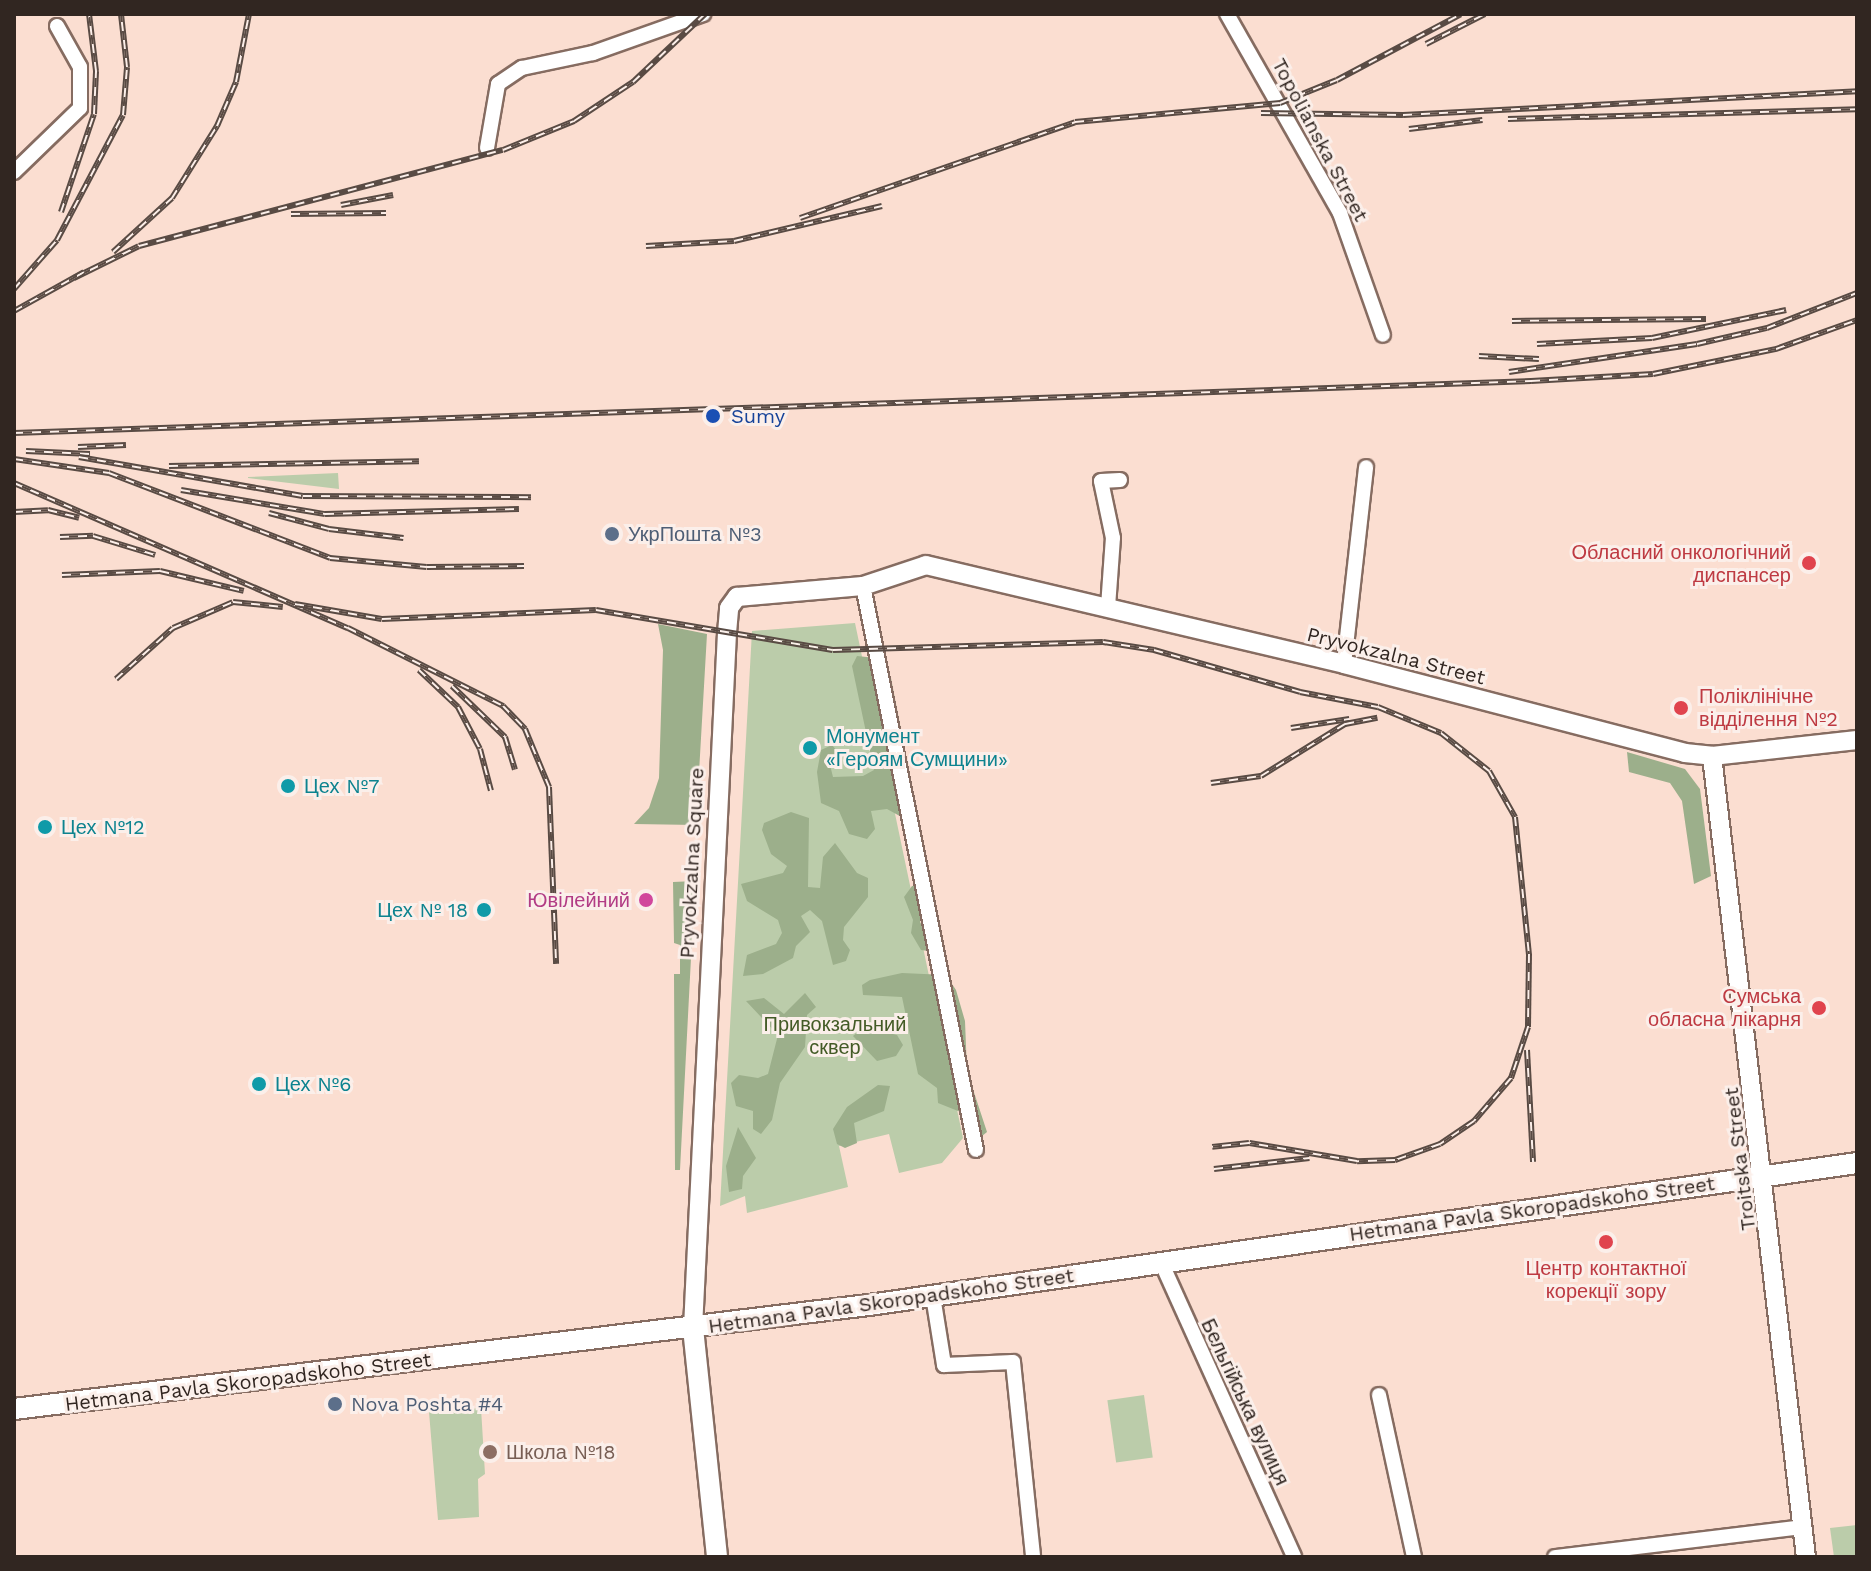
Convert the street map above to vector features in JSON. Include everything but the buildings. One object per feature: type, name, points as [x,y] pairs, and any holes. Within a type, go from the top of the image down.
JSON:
[{"type":"main road","name":"Pryvokzalna Street","points":[[926,565],[1344,664],[1712,756],[1857,740]]},
{"type":"main road","name":"Pryvokzalna Square","points":[[693,1328],[729,608],[744,594],[863,586],[926,565]]},
{"type":"main road","name":"Troitska Street","points":[[1712,756],[1765,1175],[1806,1557]]},
{"type":"main road","name":"Hetmana Pavla Skoropadskoho Street","points":[[14,1409],[693,1328],[933,1296],[1857,1163]]},
{"type":"main road","points":[[693,1328],[717,1557]]},
{"type":"street","points":[[487,148],[498,84],[507,77],[703,14]]},
{"type":"street","name":"Topolianska Street","points":[[1227,14],[1340,213],[1383,335]]},
{"type":"street","points":[[14,172],[80,108],[80,67],[57,26]]},
{"type":"street","points":[[1344,664],[1366,467]]},
{"type":"street","points":[[1108,607],[1113,538],[1101,481],[1120,480]]},
{"type":"street","points":[[863,586],[863,610],[976,1150]]},
{"type":"street","name":"Бельгійська вулиця","points":[[1162,1264],[1294,1557]]},
{"type":"street","points":[[933,1296],[944,1365],[1013,1362],[1033,1557]]},
{"type":"street","points":[[1379,1395],[1414,1557]]},
{"type":"street","points":[[1555,1557],[1803,1527]]},
{"type":"green space","points":[[338,473],[339,489],[248,478],[248,477]]},
{"type":"green space","name":"Привокзальний сквер","points":[[855,623],[963,1138],[942,1163],[899,1173],[889,1134],[839,1146],[848,1187],[747,1213],[745,1196],[720,1206],[752,631]]},
{"type":"green space","points":[[658,624],[707,634],[696,825],[634,824],[649,808],[659,778],[663,650]]},
{"type":"green space","points":[[857,656],[876,658],[891,678],[916,807],[913,819],[907,820],[887,809],[871,811],[875,829],[867,839],[849,834],[839,811],[821,803],[817,772],[821,750],[832,745],[841,756],[830,765],[833,777],[863,776],[874,770],[852,666]]},
{"type":"green space","points":[[1627,752],[1685,769],[1700,789],[1711,876],[1694,884],[1682,801],[1670,783],[1629,772]]},
{"type":"green space","points":[[791,812],[809,818],[808,887],[820,888],[823,857],[835,843],[857,873],[868,878],[868,897],[844,927],[843,940],[850,950],[846,961],[833,965],[822,921],[810,910],[801,916],[810,932],[796,946],[793,958],[763,974],[743,976],[747,955],[776,944],[782,933],[778,920],[747,901],[741,884],[783,873],[787,866],[771,854],[762,830],[764,823]]},
{"type":"green space","points":[[695,881],[680,1170],[675,1170],[674,974],[680,974],[680,945],[674,943],[673,882]]},
{"type":"green space","points":[[912,886],[919,886],[925,911],[920,922],[930,939],[928,951],[921,950],[911,933],[913,920],[904,897]]},
{"type":"green space","points":[[902,973],[946,975],[956,990],[965,1021],[967,1071],[987,1132],[977,1140],[963,1113],[938,1103],[937,1088],[918,1074],[902,997],[863,995],[862,985],[870,980]]},
{"type":"green space","points":[[805,993],[816,1007],[807,1015],[805,1047],[780,1083],[772,1120],[761,1134],[753,1129],[753,1111],[736,1106],[731,1083],[739,1075],[758,1078],[768,1074],[778,1035],[746,1001],[764,998],[784,1014]]},
{"type":"green space","points":[[864,1027],[897,1035],[903,1045],[896,1056],[877,1061],[853,1036]]},
{"type":"green space","points":[[878,1085],[890,1086],[884,1111],[854,1123],[857,1143],[845,1148],[837,1144],[833,1129],[847,1107]]},
{"type":"green space","points":[[738,1127],[756,1158],[743,1176],[742,1189],[729,1192],[726,1166]]},
{"type":"green space","points":[[1144,1395],[1153,1457],[1116,1463],[1107,1400]]},
{"type":"green space","points":[[481,1408],[485,1474],[478,1479],[479,1517],[438,1520],[429,1412]]},
{"type":"green space","points":[[1857,1525],[1857,1557],[1834,1557],[1830,1528]]},
{"type":"railway","points":[[61,212],[94,114],[96,71],[89,14]]},
{"type":"railway","points":[[14,289],[57,240],[123,115],[127,67],[121,14]]},
{"type":"railway","points":[[113,252],[172,198],[217,126],[236,82],[249,14]]},
{"type":"railway","points":[[74,278],[139,246],[503,150],[574,121],[633,82],[705,14]]},
{"type":"railway","points":[[800,218],[1075,122],[1280,103],[1337,80],[1461,14]]},
{"type":"railway","points":[[1426,44],[1485,14]]},
{"type":"railway","points":[[1261,113],[1403,115],[1857,91]]},
{"type":"railway","points":[[1508,119],[1857,109]]},
{"type":"railway","points":[[1409,129],[1482,120]]},
{"type":"railway","points":[[341,205],[393,195]]},
{"type":"railway","points":[[646,246],[734,241],[882,206]]},
{"type":"railway","points":[[291,214],[386,213]]},
{"type":"railway","points":[[14,311],[84,272]]},
{"type":"railway","points":[[1509,372],[1697,344],[1767,328],[1857,293]]},
{"type":"railway","points":[[1537,344],[1652,338],[1786,310]]},
{"type":"railway","points":[[1512,321],[1706,319]]},
{"type":"railway","points":[[14,433],[1531,381],[1653,374],[1776,349],[1857,320]]},
{"type":"railway","points":[[1479,356],[1539,359]]},
{"type":"railway","points":[[78,447],[126,445]]},
{"type":"railway","points":[[26,451],[90,454]]},
{"type":"railway","points":[[79,457],[303,496],[531,497]]},
{"type":"railway","points":[[14,459],[109,473],[330,558],[427,567],[524,566]]},
{"type":"railway","points":[[169,466],[419,461]]},
{"type":"railway","points":[[14,483],[348,628],[503,706],[525,729],[549,787],[556,964]]},
{"type":"railway","points":[[181,490],[325,514],[519,509]]},
{"type":"railway","points":[[14,512],[48,510],[79,518]]},
{"type":"railway","points":[[269,513],[329,529],[403,538]]},
{"type":"railway","points":[[60,537],[93,536],[155,555]]},
{"type":"railway","points":[[62,575],[160,571],[244,591]]},
{"type":"railway","points":[[116,679],[173,628],[233,602],[283,607]]},
{"type":"railway","points":[[295,604],[382,619],[596,610],[833,650],[1103,642],[1154,650],[1300,692],[1378,707],[1441,733],[1489,771],[1515,817],[1529,954],[1528,1027],[1511,1078],[1474,1121],[1440,1144],[1395,1160],[1357,1161],[1249,1143],[1212,1147]]},
{"type":"railway","points":[[419,670],[458,707],[480,749],[491,791]]},
{"type":"railway","points":[[452,686],[505,737],[515,769]]},
{"type":"railway","points":[[1211,783],[1261,776],[1345,724],[1377,718]]},
{"type":"railway","points":[[1291,728],[1349,719]]},
{"type":"railway","points":[[1527,1050],[1533,1162]]},
{"type":"railway","points":[[1214,1169],[1309,1158]]},
{"type":"place","name":"Sumy","points":[[713,416]]},
{"type":"place","name":"УкрПошта №3","points":[[612,534]]},
{"type":"place","name":"Обласний онкологічний диспансер","points":[[1809,563]]},
{"type":"place","name":"Поліклінічне відділення №2","points":[[1681,708]]},
{"type":"place","name":"Монумент «Героям Сумщини»","points":[[810,748]]},
{"type":"place","name":"Цех №7","points":[[288,786]]},
{"type":"place","name":"Цех №12","points":[[45,827]]},
{"type":"place","name":"Ювілейний","points":[[646,900]]},
{"type":"place","name":"Цех № 18","points":[[484,910]]},
{"type":"place","name":"Сумська обласна лікарня","points":[[1819,1008]]},
{"type":"place","name":"Цех №6","points":[[259,1084]]},
{"type":"place","name":"Центр контактної корекції зору","points":[[1606,1242]]},
{"type":"place","name":"Nova Poshta #4","points":[[335,1404]]},
{"type":"place","name":"Школа №18","points":[[490,1452]]}]
